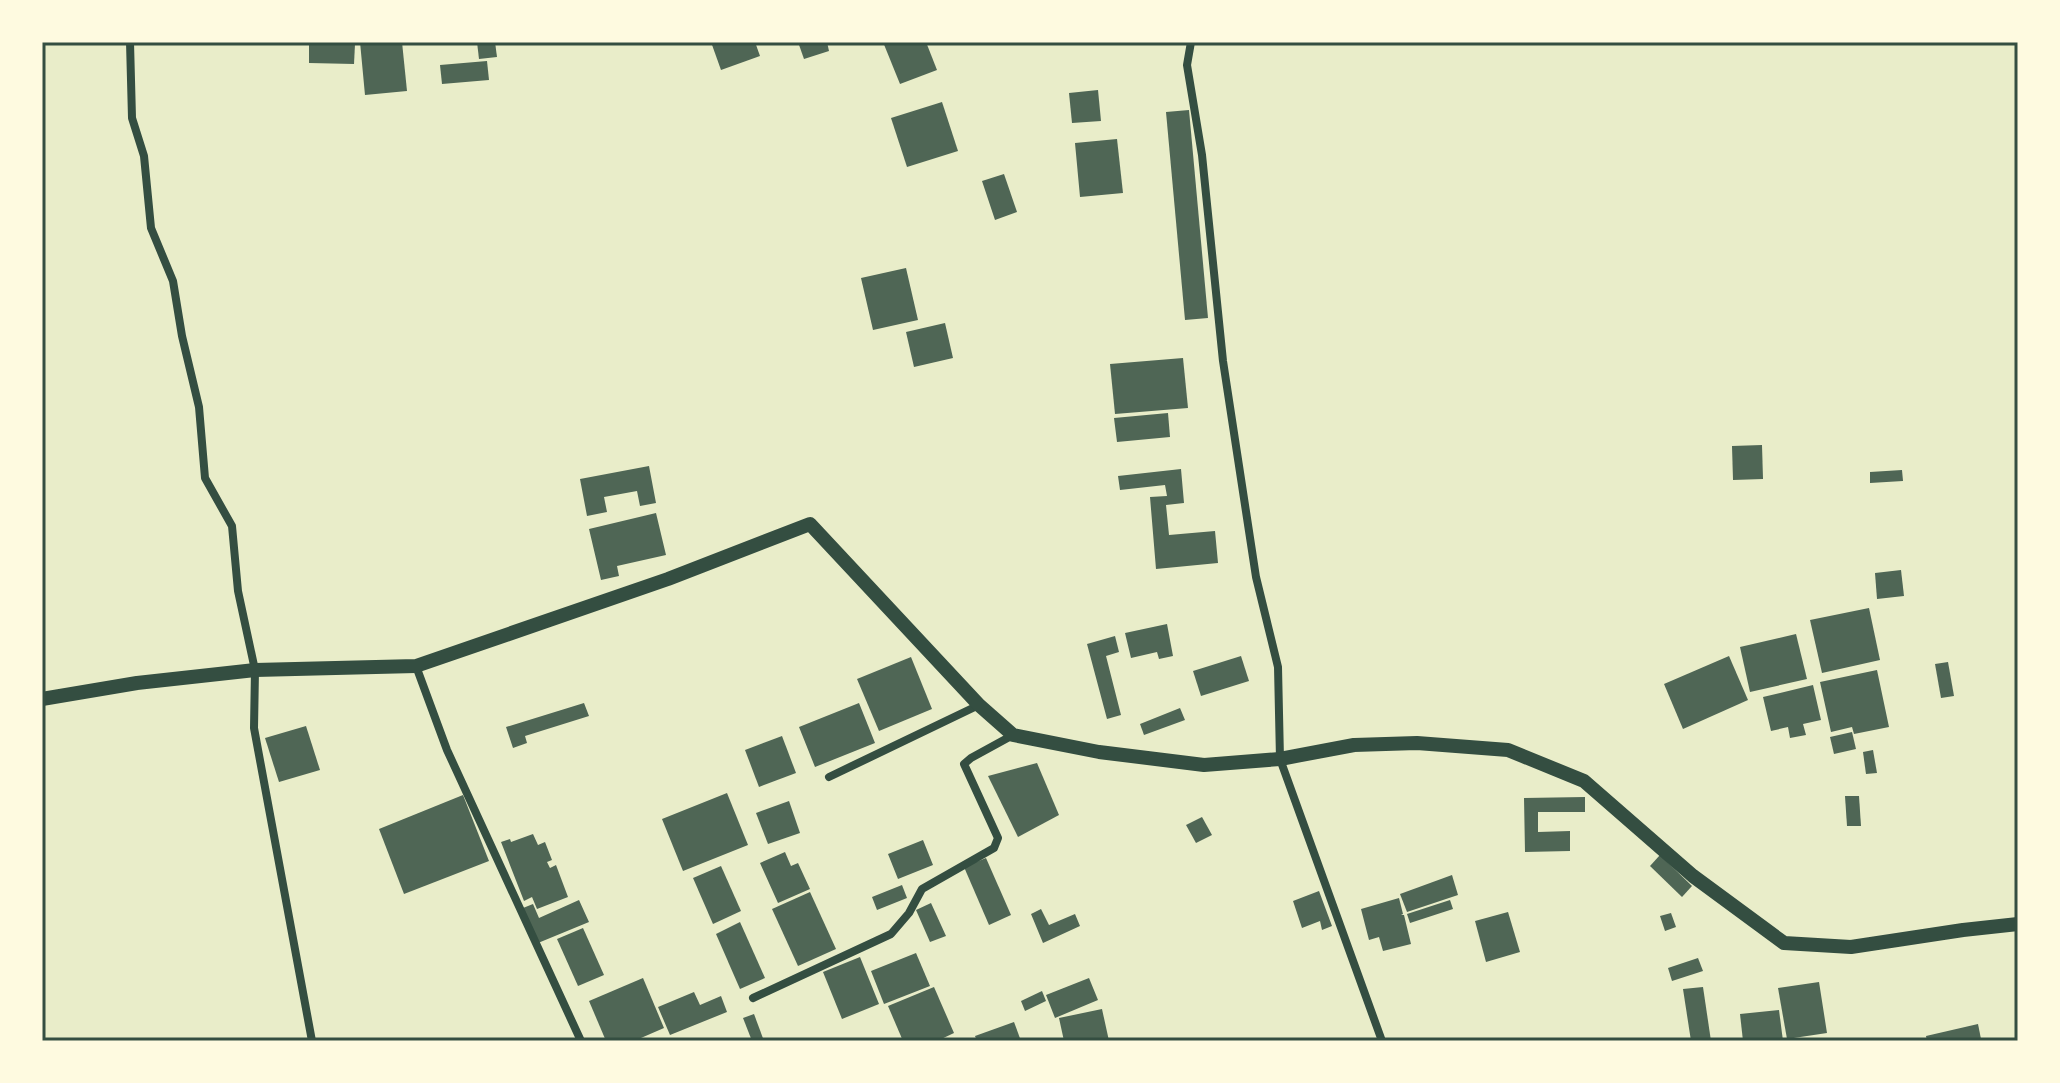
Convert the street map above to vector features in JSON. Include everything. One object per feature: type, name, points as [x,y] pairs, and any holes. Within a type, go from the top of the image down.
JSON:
[{"type":"street","points":[[130,42],[132,118],[144,156],[151,228],[173,281],[199,407],[205,478],[232,526],[238,591],[255,670],[254,728],[312,1041]]},
{"type":"street","points":[[1191,42],[1187,65],[1202,155],[1223,361],[1256,577],[1278,667],[1280,759],[1382,1041]]},
{"type":"street","points":[[42,699],[137,683],[255,670],[416,666],[668,579],[810,524],[979,705],[1013,735],[1099,752],[1204,765],[1280,759],[1354,745],[1417,743],[1508,750],[1584,781],[1693,876],[1784,943],[1851,947],[2018,924]]},
{"type":"street","points":[[416,666],[447,750],[581,1041]]},
{"type":"street","points":[[829,777],[979,705]]},
{"type":"street","points":[[753,998],[891,934],[909,913],[922,889],[994,848],[998,838],[964,764],[1013,735]]},
{"type":"building","points":[[360,42],[402,42],[407,91],[365,95]]},
{"type":"building","points":[[477,42],[495,42],[497,57],[479,59]]},
{"type":"building","points":[[711,42],[755,42],[760,56],[721,70]]},
{"type":"building","points":[[798,42],[827,42],[829,51],[804,59]]},
{"type":"building","points":[[883,42],[926,42],[937,70],[900,84]]},
{"type":"building","points":[[309,43],[355,44],[354,64],[309,63]]},
{"type":"building","points":[[487,61],[489,80],[442,84],[440,65]]},
{"type":"building","points":[[1098,90],[1101,121],[1072,123],[1069,93]]},
{"type":"building","points":[[942,102],[958,151],[907,167],[891,118]]},
{"type":"building","points":[[1189,110],[1208,318],[1185,320],[1166,112]]},
{"type":"building","points":[[1117,139],[1123,193],[1080,197],[1075,143]]},
{"type":"building","points":[[1004,174],[1017,212],[995,220],[982,181]]},
{"type":"building","points":[[906,268],[918,320],[873,330],[861,278]]},
{"type":"building","points":[[945,323],[953,358],[914,367],[906,332]]},
{"type":"building","points":[[1183,358],[1188,408],[1115,414],[1110,364]]},
{"type":"building","points":[[1168,413],[1170,437],[1117,442],[1114,418]]},
{"type":"building","points":[[1762,445],[1763,479],[1733,480],[1732,446]]},
{"type":"building","points":[[649,466],[656,503],[640,506],[637,491],[604,497],[607,512],[587,516],[580,479]]},
{"type":"building","points":[[1181,469],[1184,503],[1166,505],[1169,535],[1215,531],[1218,563],[1156,569],[1150,497],[1167,496],[1165,485],[1120,490],[1118,476]]},
{"type":"building","points":[[1902,470],[1903,481],[1870,483],[1870,472]]},
{"type":"building","points":[[656,513],[666,555],[617,566],[619,576],[601,580],[589,529]]},
{"type":"building","points":[[1901,570],[1904,596],[1877,599],[1875,573]]},
{"type":"building","points":[[1869,608],[1880,660],[1822,673],[1810,620]]},
{"type":"building","points":[[1167,624],[1173,656],[1159,659],[1157,652],[1131,658],[1125,633]]},
{"type":"building","points":[[1796,634],[1807,679],[1750,692],[1740,647]]},
{"type":"building","points":[[1115,636],[1119,652],[1106,656],[1121,715],[1107,719],[1087,644]]},
{"type":"building","points":[[1241,656],[1249,681],[1201,696],[1193,671]]},
{"type":"building","points":[[1729,656],[1748,700],[1683,729],[1664,684]]},
{"type":"building","points":[[911,657],[932,709],[879,731],[857,679]]},
{"type":"building","points":[[1948,662],[1954,696],[1941,698],[1935,664]]},
{"type":"building","points":[[1877,670],[1889,727],[1854,734],[1852,727],[1831,732],[1820,682]]},
{"type":"building","points":[[1813,685],[1821,720],[1803,724],[1806,735],[1790,738],[1788,727],[1771,731],[1763,697]]},
{"type":"building","points":[[584,703],[589,716],[525,736],[527,743],[513,748],[506,727]]},
{"type":"building","points":[[859,703],[875,743],[815,767],[799,727]]},
{"type":"building","points":[[1180,708],[1185,720],[1144,735],[1140,724]]},
{"type":"building","points":[[306,726],[320,770],[279,782],[265,738]]},
{"type":"building","points":[[1852,732],[1856,749],[1834,754],[1830,737]]},
{"type":"building","points":[[782,736],[796,773],[759,787],[745,750]]},
{"type":"building","points":[[1873,750],[1877,773],[1866,774],[1863,752]]},
{"type":"building","points":[[1037,763],[1059,815],[1018,837],[988,776]]},
{"type":"building","points":[[727,793],[748,845],[683,871],[662,819]]},
{"type":"building","points":[[463,795],[489,861],[404,894],[379,829]]},
{"type":"building","points":[[1845,796],[1859,796],[1861,826],[1847,826]]},
{"type":"building","points":[[1585,797],[1585,812],[1538,812],[1538,832],[1570,831],[1570,851],[1525,852],[1524,798]]},
{"type":"building","points":[[789,801],[800,833],[768,844],[756,813]]},
{"type":"building","points":[[1202,817],[1212,835],[1196,843],[1186,825]]},
{"type":"building","points":[[533,834],[538,845],[545,842],[552,860],[547,862],[550,868],[556,865],[568,897],[537,909],[532,897],[524,901],[501,842],[510,839],[511,842]]},
{"type":"building","points":[[923,840],[933,865],[898,879],[888,854]]},
{"type":"building","points":[[785,852],[791,866],[798,863],[810,889],[778,903],[760,863]]},
{"type":"building","points":[[1660,855],[1692,886],[1682,897],[1650,866]]},
{"type":"building","points":[[986,858],[1011,915],[989,925],[964,867]]},
{"type":"building","points":[[721,866],[741,911],[713,924],[693,878]]},
{"type":"building","points":[[1452,875],[1458,895],[1407,912],[1400,894]]},
{"type":"building","points":[[902,885],[907,898],[877,910],[872,897]]},
{"type":"building","points":[[1319,891],[1332,926],[1322,930],[1320,921],[1302,928],[1293,901]]},
{"type":"building","points":[[810,892],[836,949],[798,966],[772,909]]},
{"type":"building","points":[[1399,898],[1411,944],[1383,951],[1379,937],[1369,940],[1361,909]]},
{"type":"building","points":[[579,900],[589,922],[538,943],[523,908],[533,904],[539,918]]},
{"type":"building","points":[[1450,900],[1453,909],[1410,923],[1407,914]]},
{"type":"building","points":[[931,903],[946,936],[930,942],[916,910]]},
{"type":"building","points":[[1041,909],[1049,925],[1075,914],[1080,926],[1043,943],[1031,914]]},
{"type":"building","points":[[1508,912],[1520,952],[1486,962],[1475,921]]},
{"type":"building","points":[[1671,913],[1676,927],[1665,931],[1660,916]]},
{"type":"building","points":[[740,922],[765,978],[740,989],[716,934]]},
{"type":"building","points":[[583,928],[604,975],[578,986],[557,939]]},
{"type":"building","points":[[916,953],[930,986],[884,1004],[871,971]]},
{"type":"building","points":[[860,957],[879,1004],[842,1019],[823,972]]},
{"type":"building","points":[[1698,958],[1703,971],[1672,981],[1668,968]]},
{"type":"building","points":[[643,978],[664,1028],[634,1041],[606,1041],[589,1001]]},
{"type":"building","points":[[1089,978],[1098,1000],[1055,1018],[1046,995]]},
{"type":"building","points":[[1819,982],[1827,1033],[1787,1039],[1778,988]]},
{"type":"building","points":[[934,987],[954,1033],[937,1041],[903,1041],[888,1006]]},
{"type":"building","points":[[1703,987],[1711,1041],[1691,1041],[1683,989]]},
{"type":"building","points":[[1042,991],[1046,1001],[1025,1011],[1021,1001]]},
{"type":"building","points":[[694,992],[700,1005],[721,996],[727,1012],[670,1035],[658,1007]]},
{"type":"building","points":[[1102,1009],[1109,1041],[1064,1041],[1059,1018]]},
{"type":"building","points":[[1779,1010],[1783,1041],[1743,1041],[1740,1014]]},
{"type":"building","points":[[754,1014],[764,1041],[752,1041],[743,1018]]},
{"type":"building","points":[[1014,1022],[1021,1041],[977,1041],[975,1036]]},
{"type":"building","points":[[1978,1024],[1981,1039],[1927,1041],[1926,1036]]}]
